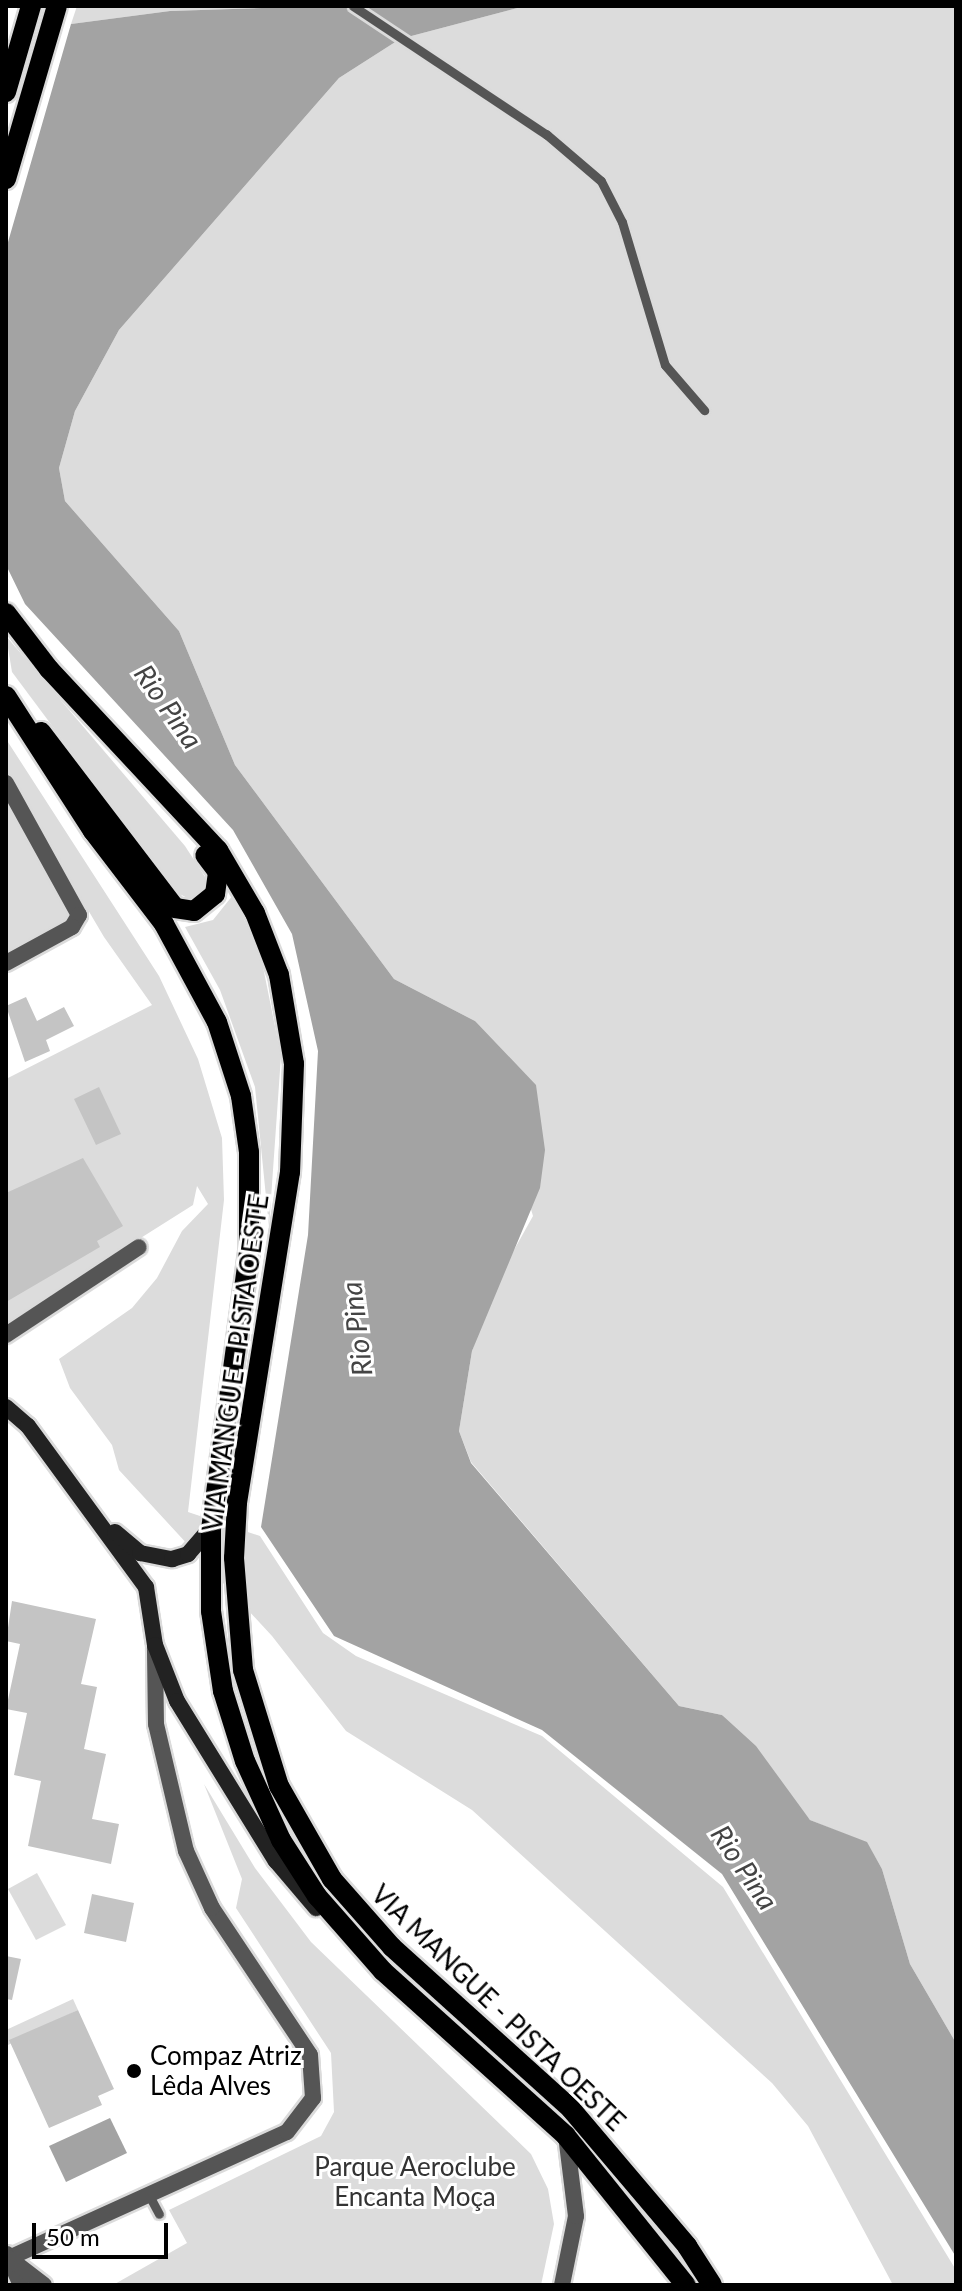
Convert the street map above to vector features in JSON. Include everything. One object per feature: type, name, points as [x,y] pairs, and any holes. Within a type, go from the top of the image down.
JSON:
[{"type":"main road","points":[[6,92],[31,6]]},
{"type":"main road","points":[[6,179],[57,6]]},
{"type":"main road","name":"VIA MANGUE - PISTA OESTE","points":[[6,613],[49,669],[218,850],[244,894],[279,975],[288,1020],[295,1109],[290,1172],[237,1503],[235,1607],[243,1670],[279,1786],[303,1834],[332,1879],[392,1947],[571,2109],[687,2246],[712,2285]]},
{"type":"main road","points":[[6,689],[168,903],[188,912],[200,908],[215,894],[218,872],[131,755]]},
{"type":"main road","points":[[6,696],[50,769],[164,924],[217,1022],[241,1096],[249,1152],[249,1252],[211,1528],[215,1642],[245,1761],[281,1840],[317,1896],[383,1971],[566,2136],[686,2285]]},
{"type":"street","points":[[6,783],[79,915],[72,927],[6,963]]},
{"type":"street","points":[[6,1335],[139,1247]]},
{"type":"street","points":[[6,1407],[28,1426],[146,1587],[155,1645],[156,1724],[186,1851],[212,1908],[310,2055],[316,2082],[305,2113],[287,2132],[150,2197],[7,2255]]},
{"type":"street","points":[[99,1519],[140,1553],[158,1559],[188,1554],[211,1528]]},
{"type":"street","points":[[155,1645],[177,1701],[276,1861],[383,1971]]},
{"type":"street","points":[[562,2285],[575,2225],[566,2136]]},
{"type":"street","points":[[7,2255],[21,2285]]},
{"type":"street","points":[[7,2255],[44,2285]]},
{"type":"lane","points":[[353,6],[546,134],[601,181],[622,222],[665,365],[704,410]]},
{"type":"lane","points":[[150,2197],[159,2214]]},
{"type":"green space","points":[[77,6],[326,6],[170,11],[71,24]]},
{"type":"green space","points":[[525,6],[956,6],[956,2043],[910,1964],[882,1869],[867,1843],[810,1820],[722,1715],[679,1706],[471,1462],[459,1431],[472,1351],[495,1284],[533,1216],[475,1021],[394,979],[235,765],[179,631],[65,501],[59,468],[75,411],[119,330],[339,78],[400,39]]},
{"type":"green space","points":[[6,636],[185,846],[207,880],[201,893],[189,899],[176,892],[12,672]]},
{"type":"green space","points":[[6,739],[159,976],[198,1059],[222,1138],[224,1200],[188,1512],[260,1536],[323,1633],[356,1656],[542,1736],[723,1887],[956,2270],[956,2285],[893,2285],[808,2126],[772,2083],[472,1810],[346,1731],[272,1636],[119,1470],[112,1445],[70,1388],[59,1359],[132,1308],[157,1278],[182,1231],[208,1204],[197,1186],[193,1205],[6,1323],[6,1079],[152,1005],[104,937],[6,771]]},
{"type":"green space","points":[[6,789],[72,919],[6,955]]},
{"type":"green space","points":[[233,895],[261,957],[281,1056],[269,1227],[255,1087],[220,990],[185,927],[213,920]]},
{"type":"green space","name":"Parque Aeroclube Encanta Moça","points":[[204,1784],[255,1868],[311,1942],[531,2154],[548,2189],[554,2224],[541,2285],[113,2285],[187,2243],[169,2210],[321,2136],[334,2112],[331,2053],[236,1908],[242,1879]]},
{"type":"green space","points":[[37,1873],[66,1925],[36,1940],[8,1889]]},
{"type":"green space","points":[[73,1999],[78,2010],[6,2046],[6,2030]]},
{"type":"water","name":"Rio Pina","points":[[326,6],[525,6],[400,39],[339,78],[119,330],[75,411],[59,468],[65,501],[179,631],[235,765],[394,979],[475,1021],[536,1085],[545,1150],[540,1188],[472,1351],[459,1431],[471,1463],[679,1706],[722,1715],[756,1746],[810,1820],[867,1842],[882,1869],[910,1964],[956,2043],[956,2257],[722,1874],[542,1730],[334,1636],[261,1527],[308,1235],[318,1051],[292,934],[233,830],[25,604],[6,565],[6,249],[71,24],[170,11]]},
{"type":"water","points":[[110,2118],[127,2153],[66,2182],[49,2146]]},
{"type":"building","points":[[26,997],[37,1021],[64,1007],[74,1026],[46,1040],[50,1051],[25,1062],[6,1006]]},
{"type":"building","points":[[99,1087],[121,1134],[96,1145],[74,1099]]},
{"type":"building","points":[[83,1158],[123,1226],[97,1241],[100,1247],[6,1302],[6,1193]]},
{"type":"building","points":[[12,1601],[96,1619],[81,1684],[97,1687],[84,1749],[106,1754],[92,1819],[119,1824],[111,1864],[28,1846],[41,1781],[14,1775],[27,1713],[6,1709],[20,1644],[6,1641]]},
{"type":"building","points":[[92,1894],[134,1903],[126,1942],[84,1933]]},
{"type":"building","points":[[6,1956],[21,1959],[12,2000],[6,1999]]},
{"type":"building","points":[[78,2010],[114,2089],[98,2096],[102,2105],[49,2128],[9,2040]]},
{"type":"place","name":"Compaz Atriz Lêda Alves","points":[[134,2071]]}]
